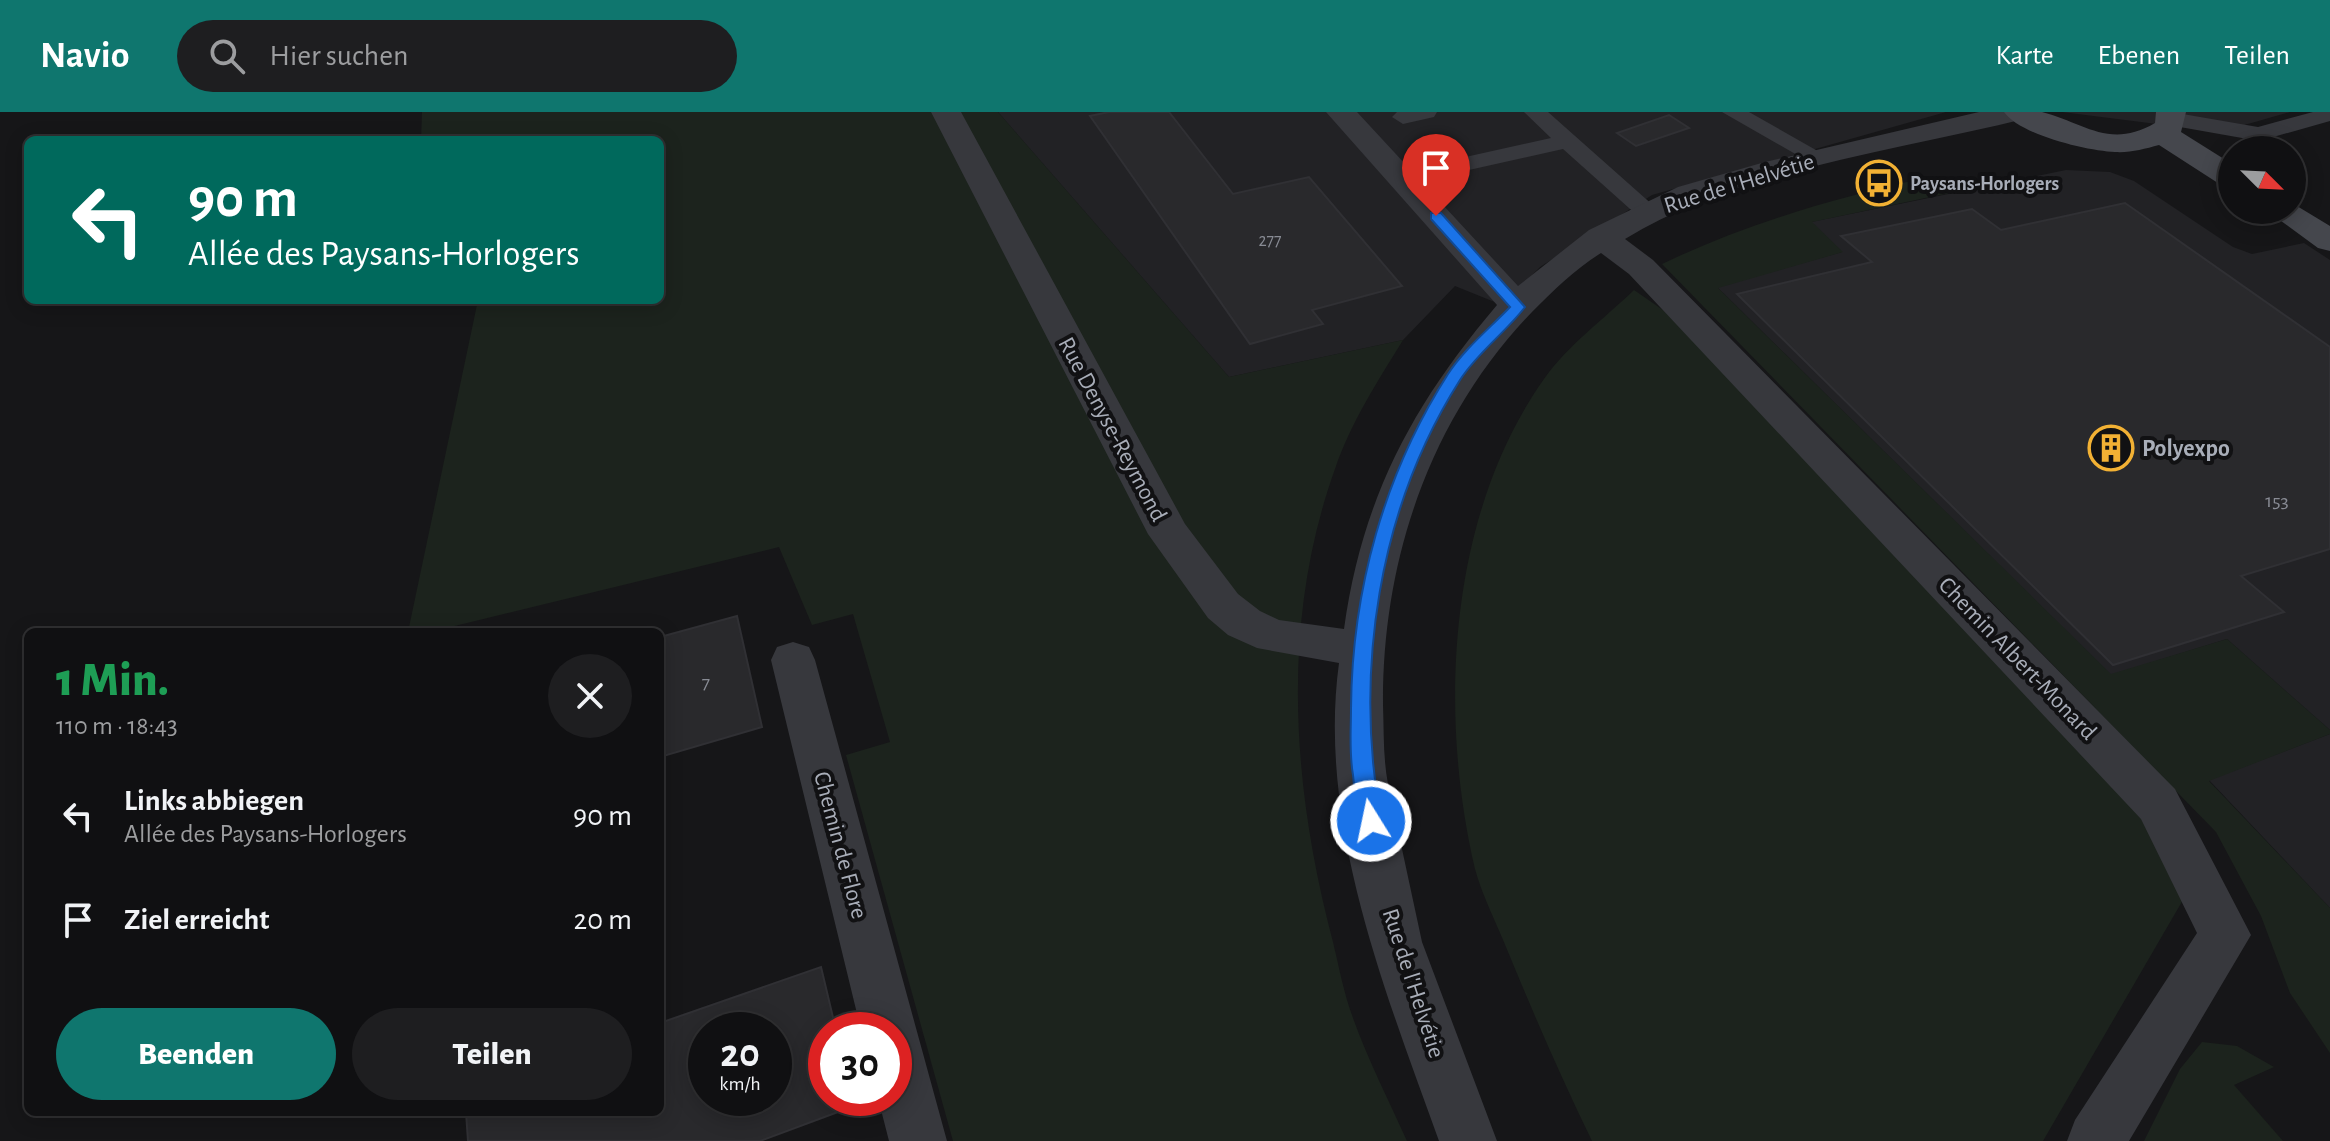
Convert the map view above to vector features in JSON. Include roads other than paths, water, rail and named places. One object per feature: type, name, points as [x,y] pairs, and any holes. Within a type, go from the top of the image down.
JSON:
[{"type":"main road","points":[[2018,112],[2065,133],[2093,139],[2144,139],[2168,122],[2218,166]]},
{"type":"main road","points":[[2304,224],[2330,241]]},
{"type":"street","name":"Rue Denyse-Reymond","points":[[946,112],[1169,534],[1223,606],[1244,623],[1273,636],[1363,649]]},
{"type":"street","points":[[1341,112],[1518,307]]},
{"type":"street","name":"Rue de l'Helvétie","points":[[1468,1141],[1400,956],[1360,762],[1363,649],[1369,597],[1391,508],[1420,436],[1456,374],[1518,307],[1601,237],[1647,212],[1691,193],[1819,158],[2018,112]]},
{"type":"street","name":"Chemin Albert-Monard","points":[[1601,237],[1641,267],[2158,804],[2225,935],[2096,1141]]},
{"type":"street","name":"Chemin de Flore","points":[[793,660],[884,1012]]},
{"type":"street","points":[[911,1116],[918,1141]]},
{"type":"lane","points":[[1403,117],[1426,112]]},
{"type":"lane","points":[[1535,112],[1647,212]]},
{"type":"lane","points":[[1733,112],[1819,158]]},
{"type":"lane","points":[[2168,122],[2259,134],[2330,114]]},
{"type":"lane","points":[[1451,167],[1568,141]]},
{"type":"place","name":"Paysans-Horlogers","points":[[1879,183]]},
{"type":"place","name":"Polyexpo","points":[[2111,448]]}]
